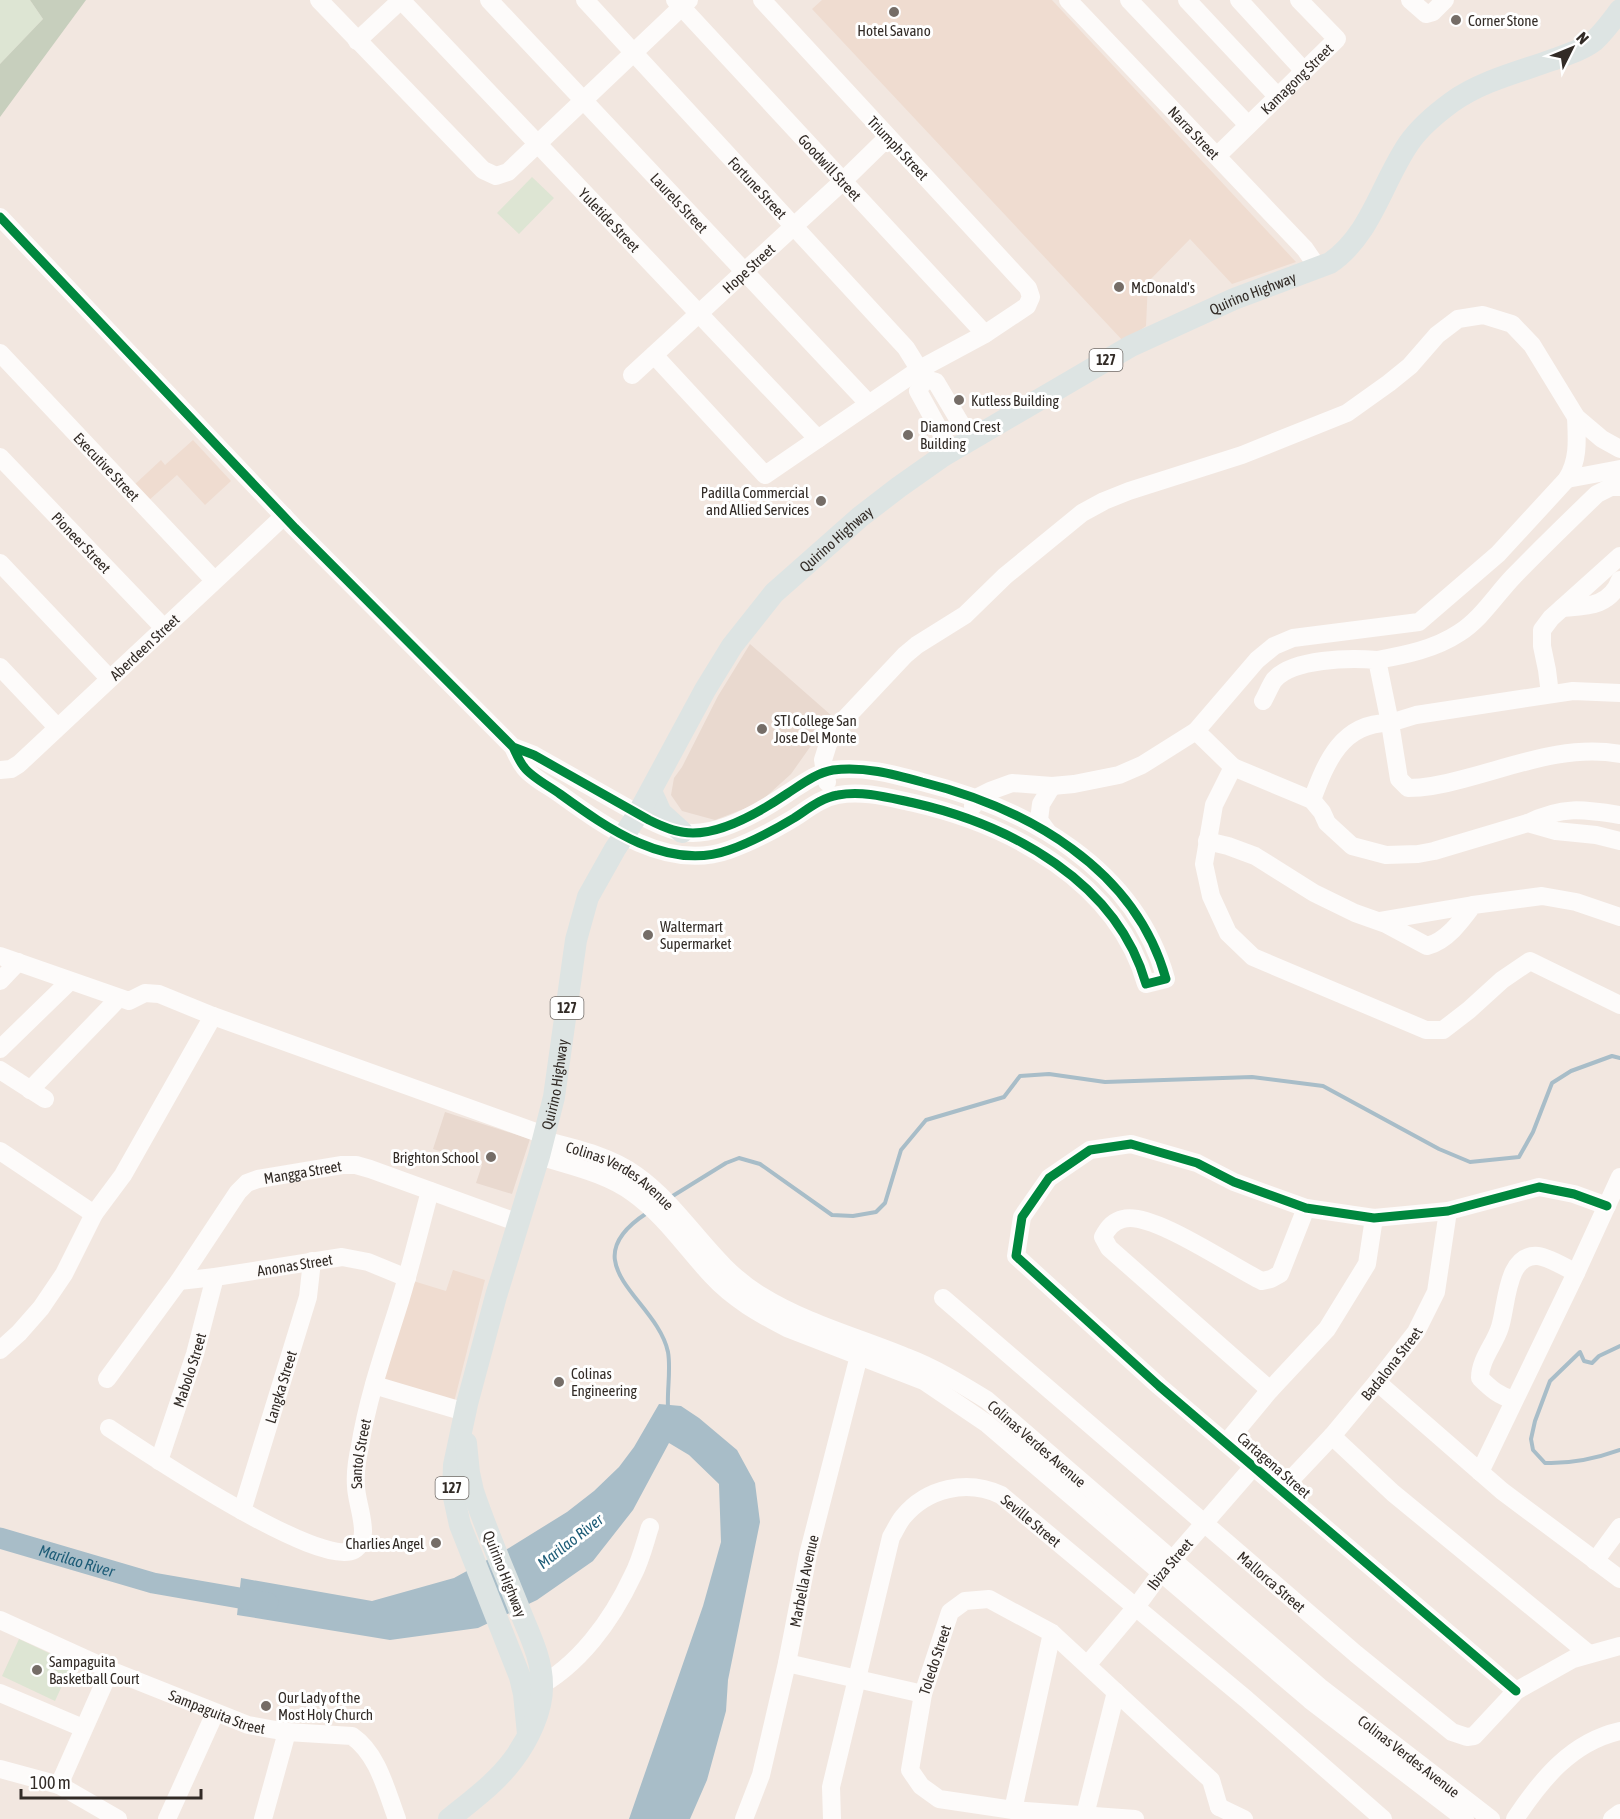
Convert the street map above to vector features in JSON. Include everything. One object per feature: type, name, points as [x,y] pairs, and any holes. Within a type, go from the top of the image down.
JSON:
[{"type":"main road","name":"Quirino Highway","points":[[533,1689],[500,1630],[460,1525],[452,1480],[465,1412],[554,1097],[576,940],[588,897],[638,814],[715,673],[774,593],[899,487],[970,440],[1131,346],[1234,299],[1318,268],[1337,258],[1352,243],[1372,212],[1410,142],[1441,111],[1483,85],[1578,51],[1593,42],[1620,10]]},
{"type":"main road","points":[[651,791],[661,813],[682,832]]},
{"type":"main road","name":"Quirino Highway","points":[[449,1819],[493,1782],[523,1746],[528,1734],[538,1657],[477,1504],[469,1473],[465,1412]]},
{"type":"street","points":[[320,0],[483,170],[496,176],[508,172],[634,52],[682,2]]},
{"type":"street","points":[[357,41],[401,0]]},
{"type":"street","name":"Yuletide Street","points":[[401,0],[818,439]]},
{"type":"street","name":"Laurels Street","points":[[489,0],[868,404]]},
{"type":"street","name":"Fortune Street","points":[[585,0],[906,348],[922,374],[936,382],[970,440]]},
{"type":"street","name":"Triumph Street","points":[[762,0],[1028,288],[1031,297],[1027,306],[985,334]]},
{"type":"street","name":"Narra Street","points":[[1068,0],[1305,249],[1318,268]]},
{"type":"street","points":[[1187,0],[1278,97]]},
{"type":"street","points":[[1239,0],[1304,71]]},
{"type":"street","name":"Kamagong Street","points":[[1217,156],[1337,39],[1299,0]]},
{"type":"street","points":[[1410,0],[1426,14],[1433,12],[1444,0]]},
{"type":"street","points":[[1131,1],[1248,125]]},
{"type":"street","name":"Goodwill Street","points":[[682,2],[985,334]]},
{"type":"street","name":"Hope Street","points":[[632,375],[888,137]]},
{"type":"street","points":[[0,217],[284,516],[513,747],[525,768],[585,813],[624,835],[664,852],[691,855],[717,853],[761,837],[829,797],[848,793],[874,795],[938,809],[968,819],[1024,845],[1076,878],[1102,904],[1124,934],[1140,964],[1146,984],[1166,979],[1148,935],[1124,897],[1092,864],[1047,831],[1024,818],[976,798],[937,786],[868,770],[826,771],[747,817],[716,829],[694,833],[682,832],[638,814],[534,755],[513,747]]},
{"type":"street","points":[[829,797],[823,760],[828,744],[841,723],[905,655],[965,615],[1005,576],[1082,513],[1129,491],[1242,455],[1347,413],[1389,384],[1410,366],[1437,335],[1458,319],[1483,315],[1512,324],[1532,345],[1576,417],[1602,439],[1620,449]]},
{"type":"street","points":[[654,356],[765,475],[868,404],[922,374],[985,334]]},
{"type":"street","name":"Executive Street","points":[[0,353],[214,580]]},
{"type":"street","points":[[922,374],[918,391],[951,452]]},
{"type":"street","points":[[968,819],[976,798],[1012,783],[1052,786],[1096,781],[1119,775],[1165,752],[1196,731],[1257,660],[1274,646],[1293,638],[1419,622],[1498,554],[1567,479],[1574,468],[1577,454],[1576,417]]},
{"type":"street","name":"Pioneer Street","points":[[0,457],[164,628]]},
{"type":"street","points":[[1567,479],[1620,469]]},
{"type":"street","points":[[1263,700],[1274,680],[1292,667],[1336,661],[1377,660],[1406,655],[1461,633],[1598,494],[1611,487],[1620,487]]},
{"type":"street","name":"Aberdeen Street","points":[[1,770],[11,769],[19,764],[284,516]]},
{"type":"street","points":[[1550,694],[1542,646],[1542,630],[1551,618],[1620,558]]},
{"type":"street","points":[[0,563],[109,678]]},
{"type":"street","points":[[1562,608],[1594,606],[1604,602],[1617,589],[1620,580]]},
{"type":"street","points":[[1377,660],[1399,779],[1408,788],[1451,782],[1575,751],[1604,751],[1620,754]]},
{"type":"street","points":[[0,667],[57,727]]},
{"type":"street","points":[[1312,800],[1330,755],[1361,729],[1375,722],[1390,723],[1416,715],[1573,691],[1620,693]]},
{"type":"street","points":[[1196,731],[1233,767],[1312,800],[1322,812],[1327,823],[1352,846],[1386,855],[1434,851],[1528,824],[1556,811],[1589,810],[1620,815]]},
{"type":"street","points":[[1233,767],[1214,805],[1204,864],[1211,896],[1228,933],[1253,957],[1426,1030],[1443,1030],[1502,980],[1530,961],[1620,1005]]},
{"type":"street","points":[[1047,831],[1039,820],[1040,808],[1052,786]]},
{"type":"street","points":[[1528,824],[1620,841]]},
{"type":"street","points":[[1207,841],[1255,856],[1314,893],[1355,913],[1379,921],[1427,946],[1444,938],[1473,905]]},
{"type":"street","points":[[1379,921],[1542,896],[1576,902],[1620,917]]},
{"type":"street","points":[[0,956],[119,998],[37,1095],[0,1070]]},
{"type":"street","points":[[0,981],[18,962]]},
{"type":"street","points":[[0,1050],[70,981]]},
{"type":"street","name":"Colinas Verdes Avenue","points":[[119,998],[129,1002],[145,993],[159,994],[542,1144],[620,1165],[645,1193],[680,1226],[711,1276],[728,1292],[750,1307],[861,1348],[929,1366],[987,1400],[1310,1700],[1465,1819]]},
{"type":"street","points":[[0,1350],[31,1320],[64,1275],[94,1214],[123,1175],[213,1016]]},
{"type":"street","name":"Cartagena Street","points":[[1306,1208],[1234,1182],[1197,1162],[1131,1144],[1090,1150],[1049,1178],[1022,1217],[1016,1256],[1159,1386],[1516,1691]]},
{"type":"street","points":[[3,1159],[94,1214]]},
{"type":"street","name":"Mangga Street","points":[[107,1379],[178,1281],[238,1192],[247,1183],[258,1179],[321,1169],[356,1166],[370,1168],[519,1223]]},
{"type":"street","points":[[1479,1472],[1620,1177]]},
{"type":"street","points":[[1270,1390],[1109,1248],[1103,1237],[1107,1228],[1124,1218],[1152,1222],[1262,1281],[1271,1280],[1280,1274],[1306,1208],[1374,1218],[1448,1211],[1539,1187],[1574,1194],[1607,1206]]},
{"type":"street","name":"Santol Street","points":[[109,1428],[159,1461],[287,1536],[336,1553],[354,1550],[360,1544],[363,1529],[356,1486],[356,1468],[374,1385],[430,1191]]},
{"type":"street","name":"Badalona Street","points":[[1281,1490],[1332,1436],[1416,1332],[1436,1292],[1448,1211]]},
{"type":"street","points":[[1226,1443],[1270,1390],[1327,1329],[1367,1264],[1374,1218]]},
{"type":"street","points":[[1514,1400],[1491,1390],[1480,1378],[1480,1369],[1500,1327],[1513,1271],[1524,1259],[1539,1256],[1576,1273]]},
{"type":"street","name":"Anonas Street","points":[[178,1281],[330,1258],[354,1258],[406,1278]]},
{"type":"street","name":"Langka Street","points":[[242,1510],[308,1297],[312,1261]]},
{"type":"street","name":"Mabolo Street","points":[[159,1461],[195,1354],[215,1277]]},
{"type":"street","name":"Mallorca Street","points":[[944,1298],[1356,1654],[1452,1732],[1467,1737],[1474,1736],[1516,1691],[1573,1659],[1620,1646]]},
{"type":"street","name":"Marbella Avenue","points":[[744,1819],[761,1775],[787,1663],[808,1555],[861,1348]]},
{"type":"street","points":[[1377,1382],[1502,1491],[1620,1579]]},
{"type":"street","points":[[374,1385],[465,1412]]},
{"type":"street","points":[[1332,1436],[1393,1493],[1589,1654]]},
{"type":"street","name":"Ibiza Street","points":[[1088,1664],[1253,1467]]},
{"type":"street","name":"Seville Street","points":[[832,1819],[831,1787],[891,1537],[903,1518],[920,1501],[937,1491],[974,1487],[989,1489],[1001,1495],[1246,1699],[1383,1819]]},
{"type":"street","points":[[533,1689],[562,1671],[587,1647],[616,1607],[634,1573],[650,1527]]},
{"type":"street","points":[[1595,1561],[1620,1527]]},
{"type":"street","name":"Colinas Verdes Avenue","points":[[1167,1567],[1491,1819]]},
{"type":"street","name":"Toledo Street","points":[[1135,1819],[1085,1815],[1051,1816],[939,1799],[921,1786],[910,1770],[923,1694],[950,1612],[965,1601],[988,1599],[1052,1633],[1211,1780],[1214,1813]]},
{"type":"street","name":"Sampaguita Street","points":[[0,1620],[110,1670],[248,1725],[287,1732],[352,1736],[372,1755],[397,1819]]},
{"type":"street","points":[[1013,1810],[1052,1633]]},
{"type":"street","points":[[787,1663],[923,1694]]},
{"type":"street","points":[[59,1785],[110,1670]]},
{"type":"street","points":[[1085,1815],[1116,1692]]},
{"type":"street","points":[[0,1693],[83,1728]]},
{"type":"street","points":[[167,1819],[215,1713]]},
{"type":"street","points":[[1515,1819],[1547,1775],[1574,1751],[1597,1739],[1620,1731]]},
{"type":"street","points":[[263,1819],[287,1732]]},
{"type":"street","points":[[0,1769],[59,1785],[118,1819]]},
{"type":"street","points":[[1214,1813],[1244,1819]]},
{"type":"street","points":[[1612,1819],[1620,1813]]},
{"type":"shaded area","points":[[822,0],[1052,0],[1296,262],[1232,284],[1190,239],[1148,282],[1146,326],[1124,342],[812,9]]},
{"type":"shaded area","points":[[193,440],[231,481],[205,505],[177,475],[147,502],[133,486],[161,460],[165,465]]},
{"type":"shaded area","name":"STI College San Jose Del Monte","points":[[750,644],[832,716],[791,774],[759,803],[715,820],[682,811],[671,795],[674,778],[682,767],[718,696]]},
{"type":"shaded area","name":"Brighton School","points":[[445,1112],[530,1139],[512,1194],[476,1183],[482,1165],[433,1149]]},
{"type":"shaded area","points":[[453,1270],[485,1280],[453,1406],[381,1383],[410,1280],[446,1291]]},
{"type":"green space","points":[[0,0],[30,0],[43,19],[0,64]]},
{"type":"green space","points":[[30,0],[86,0],[0,117],[0,64],[43,19]]},
{"type":"green space","points":[[532,177],[554,198],[519,234],[497,213]]},
{"type":"green space","name":"Sampaguita Basketball Court","points":[[19,1639],[72,1664],[55,1701],[2,1676]]},
{"type":"water","points":[[659,1404],[681,1406],[737,1450],[755,1483],[760,1522],[728,1680],[726,1711],[707,1780],[690,1819],[629,1819],[703,1606],[721,1542],[719,1484],[689,1455],[669,1443],[633,1510],[593,1561],[537,1600],[478,1628],[390,1640],[237,1615],[241,1578],[372,1601],[454,1578],[509,1548],[567,1512],[594,1491],[619,1467],[634,1447]]},
{"type":"waterway","points":[[671,1197],[726,1163],[739,1158],[760,1164],[832,1215],[853,1216],[876,1212],[885,1203],[901,1150],[926,1120],[1004,1097],[1020,1076],[1049,1074],[1105,1082],[1252,1077],[1323,1086],[1439,1149],[1470,1162],[1519,1157],[1533,1132],[1552,1083],[1571,1071],[1612,1056],[1620,1058]]},
{"type":"waterway","points":[[647,1213],[625,1231],[615,1249],[616,1265],[624,1282],[661,1333],[668,1352],[668,1407]]},
{"type":"waterway","points":[[1620,1346],[1599,1356],[1592,1363],[1584,1361],[1580,1352],[1550,1381],[1535,1421],[1531,1439],[1533,1450],[1545,1463],[1583,1460],[1620,1450]]},
{"type":"waterway","name":"Marilao River","points":[[0,1538],[153,1583],[268,1603]]},
{"type":"cycle path","points":[[0,217],[295,528],[513,747],[527,771],[598,820],[639,843],[661,851],[683,855],[706,855],[729,850],[754,840],[832,796],[857,793],[876,795],[951,813],[987,826],[1022,843],[1056,864],[1085,888],[1111,916],[1132,948],[1146,984],[1166,979],[1151,940],[1130,905],[1103,875],[1072,849],[1037,826],[961,793],[878,772],[855,769],[833,770],[815,776],[767,806],[730,825],[705,832],[687,833],[649,820],[534,755],[513,747]]},
{"type":"cycle path","points":[[1516,1691],[1159,1386],[1016,1256],[1022,1217],[1049,1178],[1090,1150],[1131,1144],[1197,1163],[1234,1182],[1306,1208],[1374,1218],[1448,1211],[1539,1187],[1574,1194],[1607,1206]]},
{"type":"place","name":"Hotel Savano","points":[[894,12]]},
{"type":"place","name":"Corner Stone","points":[[1456,20]]},
{"type":"place","name":"McDonald's","points":[[1119,287]]},
{"type":"place","name":"Kutless Building","points":[[959,400]]},
{"type":"place","name":"Diamond Crest Building","points":[[908,435]]},
{"type":"place","name":"Padilla Commercial and Allied Services","points":[[821,501]]},
{"type":"place","name":"STI College San Jose Del Monte","points":[[762,729]]},
{"type":"place","name":"Waltermart Supermarket","points":[[648,935]]},
{"type":"place","name":"Brighton School","points":[[491,1157]]},
{"type":"place","name":"Colinas Engineering","points":[[559,1382]]},
{"type":"place","name":"Charlies Angel","points":[[436,1543]]},
{"type":"place","name":"Sampaguita Basketball Court","points":[[37,1670]]},
{"type":"place","name":"Our Lady of the Most Holy Church","points":[[266,1706]]}]
